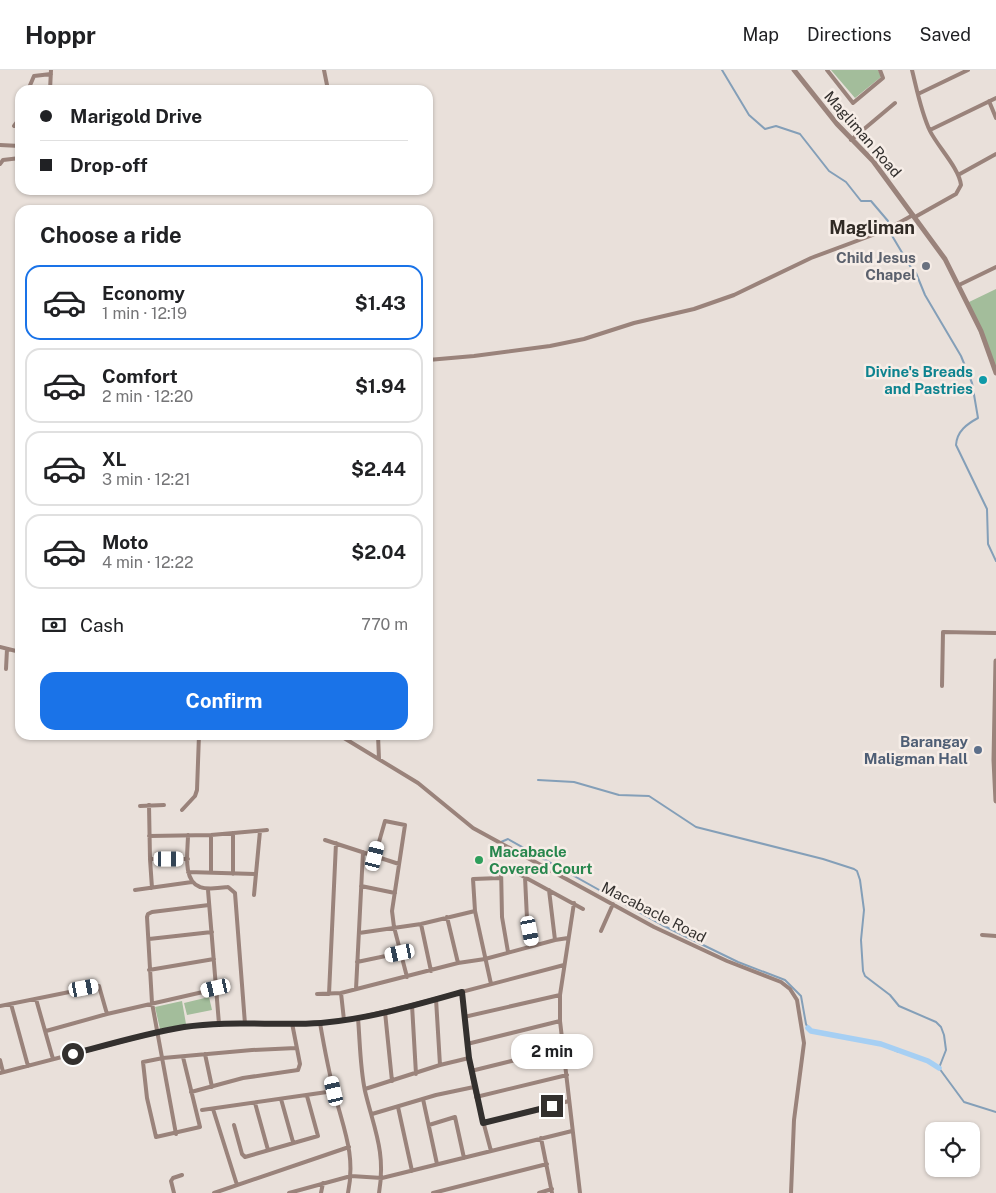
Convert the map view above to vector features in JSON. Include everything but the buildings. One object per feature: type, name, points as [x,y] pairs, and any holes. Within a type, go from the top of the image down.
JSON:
[{"type":"street","points":[[324,70],[327,85]]},
{"type":"street","name":"Magliman Road","points":[[794,70],[837,124],[873,161],[945,259],[990,353],[996,373]]},
{"type":"street","points":[[827,70],[852,103],[883,78],[880,70]]},
{"type":"street","points":[[433,360],[550,346],[584,339],[634,323],[694,309],[734,295],[824,252],[886,230],[959,192],[961,185],[958,175],[930,130],[912,70]]},
{"type":"street","points":[[918,94],[968,70]]},
{"type":"street","points":[[30,85],[34,76],[51,72],[50,85]]},
{"type":"street","points":[[930,130],[996,98]]},
{"type":"street","points":[[989,101],[996,118]]},
{"type":"street","points":[[851,140],[895,103]]},
{"type":"street","points":[[0,145],[15,146]]},
{"type":"street","points":[[958,175],[996,154]]},
{"type":"street","points":[[0,164],[3,160],[15,159]]},
{"type":"street","points":[[959,285],[996,267]]},
{"type":"street","points":[[942,686],[943,632],[996,633]]},
{"type":"street","points":[[0,647],[15,651]]},
{"type":"street","points":[[6,669],[7,649]]},
{"type":"street","points":[[996,661],[994,776],[996,801]]},
{"type":"street","points":[[182,810],[197,790],[199,740]]},
{"type":"street","name":"Macabacle Road","points":[[347,740],[418,783],[473,828],[654,926],[726,961],[781,982],[793,993],[797,1000],[804,1042],[794,1120],[791,1193]]},
{"type":"street","points":[[378,740],[379,759]]},
{"type":"street","points":[[140,806],[164,805]]},
{"type":"street","points":[[149,806],[152,888]]},
{"type":"street","points":[[375,856],[385,821],[405,825],[406,830],[392,912],[406,978]]},
{"type":"street","points":[[150,836],[211,835],[267,830]]},
{"type":"street","points":[[254,894],[260,831]]},
{"type":"street","points":[[233,833],[234,874]]},
{"type":"street","points":[[188,835],[188,872],[192,882],[201,888],[228,887],[235,893],[245,1024]]},
{"type":"street","points":[[211,835],[211,873]]},
{"type":"street","points":[[325,840],[399,864]]},
{"type":"street","points":[[329,994],[336,843]]},
{"type":"street","points":[[356,989],[363,852]]},
{"type":"street","points":[[150,859],[188,859]]},
{"type":"street","points":[[508,952],[502,916],[501,867],[503,866],[583,908]]},
{"type":"street","points":[[188,872],[255,874]]},
{"type":"street","points":[[525,877],[527,919],[533,946]]},
{"type":"street","points":[[491,984],[474,911],[473,879],[500,878]]},
{"type":"street","points":[[135,890],[192,882]]},
{"type":"street","points":[[361,886],[394,893]]},
{"type":"street","points":[[208,890],[219,1024]]},
{"type":"street","points":[[549,890],[555,940]]},
{"type":"street","points":[[574,903],[560,995],[560,1021],[580,1193]]},
{"type":"street","points":[[601,931],[613,904]]},
{"type":"street","points":[[176,1134],[152,1003],[149,970],[148,914],[209,905]]},
{"type":"street","points":[[359,933],[421,924],[474,911]]},
{"type":"street","points":[[447,917],[458,964]]},
{"type":"street","points":[[421,924],[431,971]]},
{"type":"street","points":[[149,940],[212,932]]},
{"type":"street","points":[[982,935],[996,936]]},
{"type":"street","points":[[317,994],[341,993],[568,938]]},
{"type":"street","points":[[357,962],[400,953]]},
{"type":"street","points":[[149,970],[214,959]]},
{"type":"street","points":[[0,1060],[2,1073],[158,1032],[186,1027],[219,1024],[320,1023],[358,1018],[564,965]]},
{"type":"street","points":[[0,1006],[100,986],[107,1014]]},
{"type":"street","points":[[46,1031],[107,1014],[216,988]]},
{"type":"street","points":[[462,992],[471,1071],[491,1151]]},
{"type":"street","points":[[341,993],[344,1020]]},
{"type":"street","points":[[464,1017],[560,995]]},
{"type":"street","points":[[36,999],[54,1059]]},
{"type":"street","points":[[436,999],[440,1065]]},
{"type":"street","points":[[11,1004],[28,1066]]},
{"type":"street","points":[[412,1005],[416,1074]]},
{"type":"street","points":[[385,1012],[392,1081]]},
{"type":"street","points":[[358,1018],[365,1089],[380,1144],[382,1178],[379,1193]]},
{"type":"street","points":[[467,1044],[560,1021]]},
{"type":"street","points":[[191,1092],[243,1078],[298,1070],[300,1064],[292,1023]]},
{"type":"street","points":[[320,1023],[334,1091],[349,1147],[352,1170],[348,1193]]},
{"type":"street","points":[[183,1057],[200,1127],[156,1138],[147,1098],[143,1062],[205,1054],[296,1048]]},
{"type":"street","points":[[471,1071],[564,1048]]},
{"type":"street","points":[[205,1054],[212,1087]]},
{"type":"street","points":[[365,1089],[440,1065],[469,1058]]},
{"type":"street","points":[[476,1097],[567,1075]]},
{"type":"street","points":[[372,1114],[474,1086]]},
{"type":"street","points":[[202,1110],[334,1091]]},
{"type":"street","points":[[234,1125],[243,1156],[318,1136],[308,1096]]},
{"type":"street","points":[[423,1099],[437,1164]]},
{"type":"street","points":[[281,1100],[293,1142]]},
{"type":"street","points":[[483,1123],[569,1101]]},
{"type":"street","points":[[255,1103],[268,1150]]},
{"type":"street","points":[[398,1107],[412,1171]]},
{"type":"street","points":[[213,1109],[237,1185]]},
{"type":"street","points":[[429,1125],[455,1117],[464,1158]]},
{"type":"street","points":[[289,1193],[351,1176],[382,1178],[572,1131]]},
{"type":"street","points":[[540,1193],[552,1191],[542,1138]]},
{"type":"street","points":[[214,1193],[349,1147]]},
{"type":"street","points":[[433,1193],[547,1164]]},
{"type":"street","points":[[174,1193],[171,1180],[182,1175]]},
{"type":"street","points":[[320,1193],[323,1183]]},
{"type":"green space","points":[[831,70],[878,70],[881,77],[855,98]]},
{"type":"green space","points":[[996,289],[996,373],[967,303]]},
{"type":"green space","points":[[209,997],[212,1010],[187,1015],[184,1003]]},
{"type":"green space","points":[[182,1001],[186,1024],[160,1029],[155,1007]]},
{"type":"waterway","points":[[722,70],[749,115],[765,129],[776,126],[800,134],[829,171],[846,182],[861,201],[871,201],[888,221],[891,234],[916,273],[925,295],[961,356],[972,383],[978,418],[963,428],[958,436],[956,445],[987,509],[988,544],[996,561]]},
{"type":"waterway","points":[[538,780],[574,782],[619,795],[649,796],[696,827],[823,859],[857,871],[864,910],[861,940],[865,976],[890,995],[899,1006],[936,1022],[941,1027],[946,1050],[939,1068],[964,1102],[996,1112]]},
{"type":"waterway","points":[[501,842],[508,839],[662,925],[738,962],[785,980],[801,996],[808,1028]]},
{"type":"waterway","points":[[808,1028],[811,1031],[881,1044],[928,1061],[939,1068]]},
{"type":"waterway","points":[[881,1044],[899,1052]]},
{"type":"place","name":"Child Jesus Chapel","points":[[926,266]]},
{"type":"place","name":"Divine's Breads and Pastries","points":[[983,380]]},
{"type":"place","name":"Barangay Maligman Hall","points":[[978,750]]},
{"type":"place","name":"Macabacle Covered Court","points":[[479,860]]},
{"type":"district","name":"Magliman","points":[[872,227]]},
{"type":"route","points":[[73,1054],[158,1032],[186,1027],[219,1024],[320,1023],[358,1018],[462,992],[469,1058],[483,1123],[552,1106]]}]
